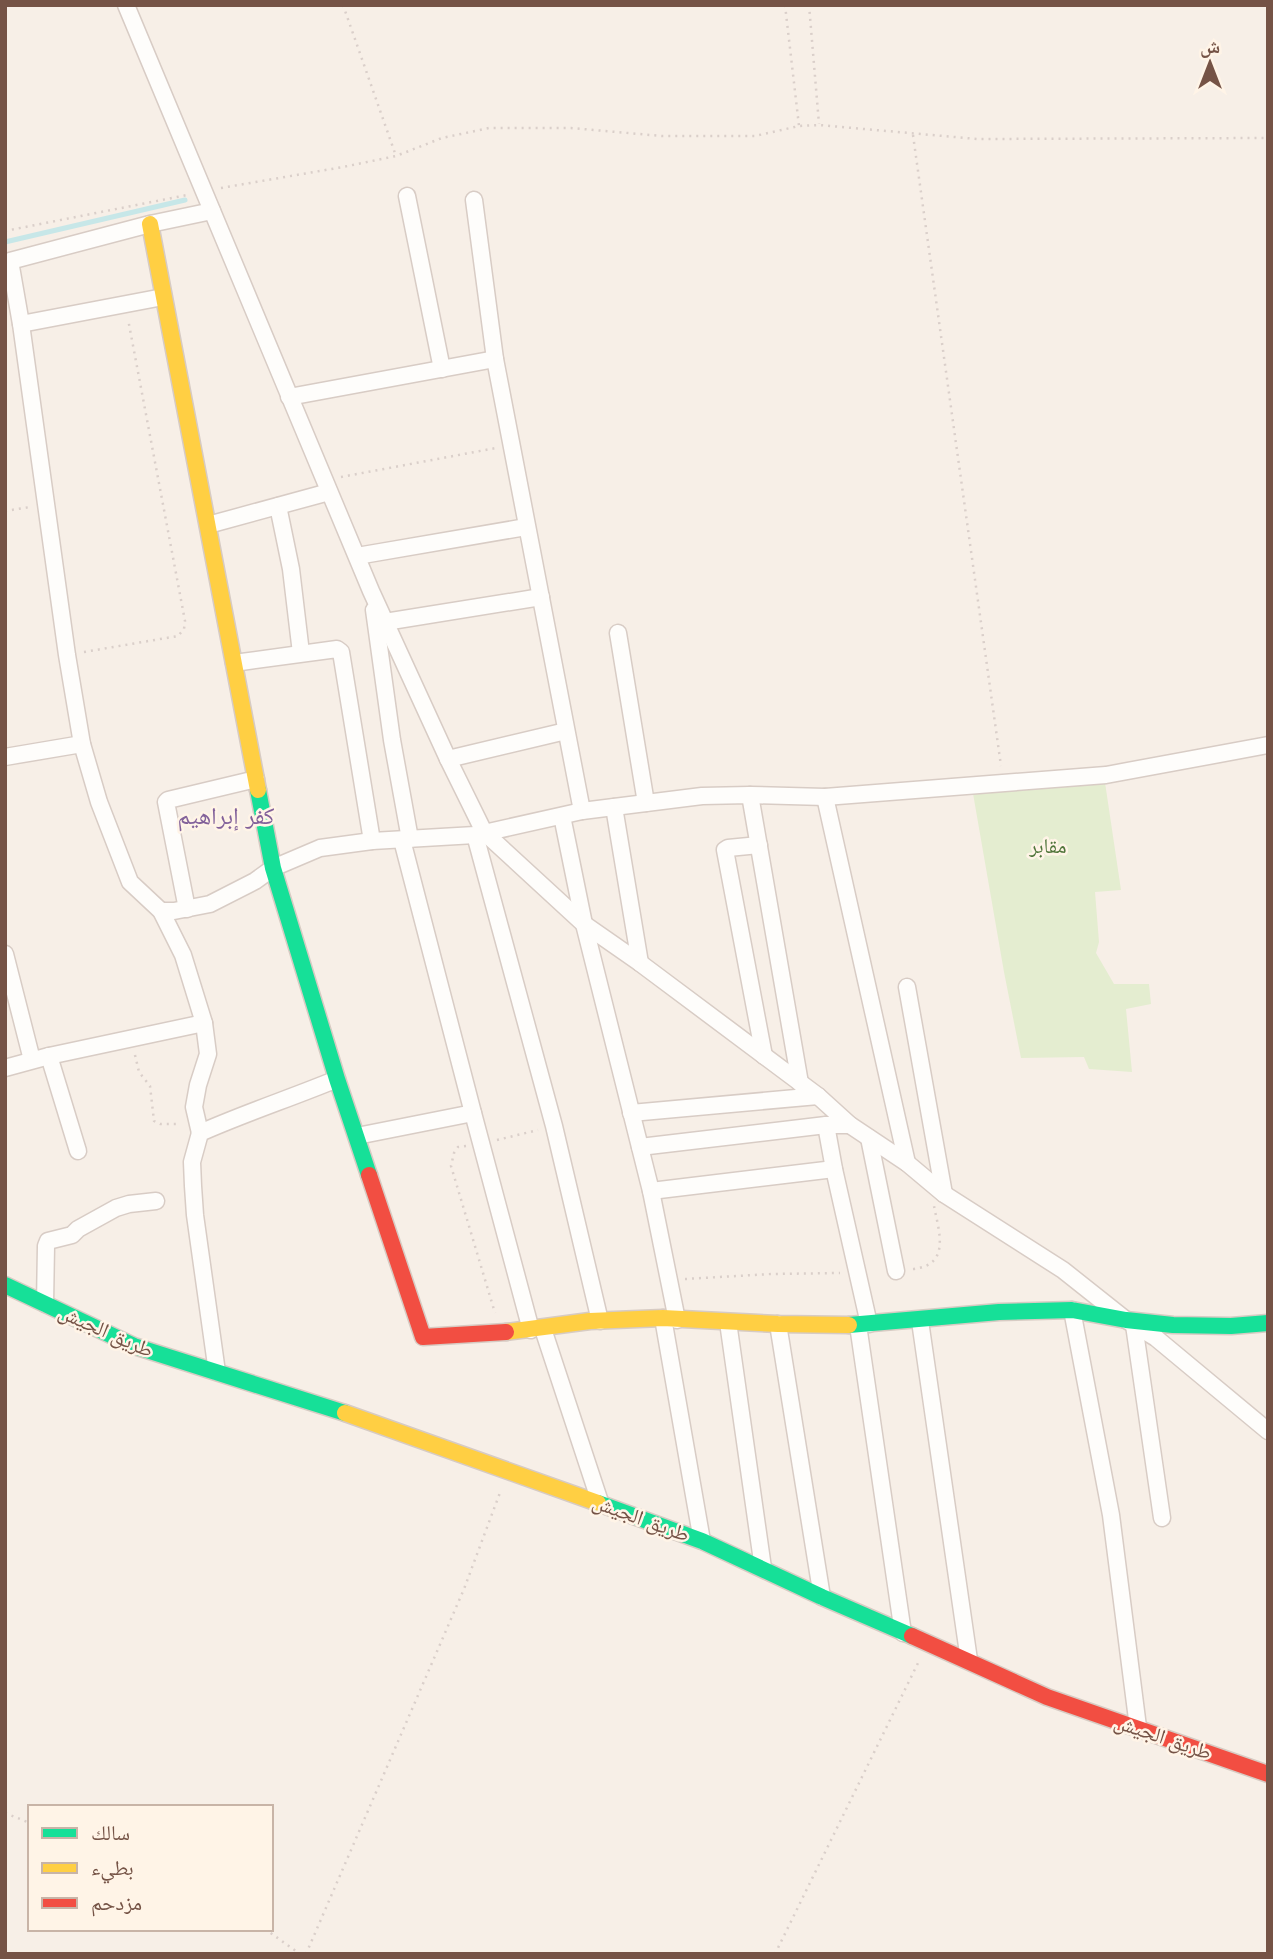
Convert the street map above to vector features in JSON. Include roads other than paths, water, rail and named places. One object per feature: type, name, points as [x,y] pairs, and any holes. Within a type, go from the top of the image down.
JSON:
[{"type":"street","points":[[126,5],[371,591],[479,833],[554,1126],[600,1321]]},
{"type":"street","points":[[407,196],[442,369]]},
{"type":"street","points":[[474,200],[495,359],[582,811]]},
{"type":"street","points":[[212,211],[150,224],[10,261],[66,655],[82,744],[99,802],[130,882],[161,911],[183,955],[204,1023],[208,1055],[195,1096],[194,1107],[199,1127],[192,1162],[195,1215],[218,1372]]},
{"type":"street","points":[[150,224],[273,867],[337,1079],[423,1337],[537,1329],[600,1321],[670,1319],[778,1324],[864,1324],[999,1312],[1072,1310],[1130,1322],[1172,1325],[1231,1326],[1268,1323]]},
{"type":"street","points":[[21,324],[163,297]]},
{"type":"street","points":[[289,397],[495,359]]},
{"type":"street","points":[[208,525],[278,506],[327,486]]},
{"type":"street","points":[[278,506],[291,569],[301,653]]},
{"type":"street","points":[[357,556],[526,527]]},
{"type":"street","points":[[371,591],[406,839],[473,1113],[537,1329],[600,1502]]},
{"type":"street","points":[[385,622],[541,597]]},
{"type":"street","points":[[618,634],[646,803]]},
{"type":"street","points":[[234,663],[337,649],[341,652],[372,841]]},
{"type":"street","points":[[448,759],[566,731]]},
{"type":"street","points":[[5,757],[82,744]]},
{"type":"street","points":[[161,911],[174,912],[210,904],[255,881],[273,867],[320,848],[479,833],[582,811],[702,796],[825,797],[1106,775],[1268,745]]},
{"type":"street","points":[[187,909],[167,800],[256,779]]},
{"type":"street","points":[[751,795],[800,1083]]},
{"type":"street","points":[[825,797],[907,1163]]},
{"type":"street","points":[[614,807],[640,963]]},
{"type":"street","points":[[562,816],[584,924],[651,1191],[668,1280],[670,1319],[702,1541]]},
{"type":"street","points":[[479,833],[584,924],[818,1096],[850,1125],[907,1163],[944,1194],[1063,1269],[1130,1322],[1156,1338],[1268,1431]]},
{"type":"street","points":[[760,845],[725,850],[764,1056]]},
{"type":"street","points":[[5,954],[32,1060]]},
{"type":"street","points":[[907,987],[944,1194]]},
{"type":"street","points":[[5,1069],[49,1056],[204,1023]]},
{"type":"street","points":[[49,1056],[78,1151]]},
{"type":"street","points":[[199,1127],[297,1096],[337,1079]]},
{"type":"street","points":[[631,1113],[818,1096]]},
{"type":"street","points":[[357,1136],[473,1113]]},
{"type":"street","points":[[639,1147],[826,1125],[850,1125]]},
{"type":"street","points":[[826,1125],[858,1273],[903,1633]]},
{"type":"street","points":[[870,1138],[896,1271]]},
{"type":"street","points":[[651,1191],[834,1169]]},
{"type":"street","points":[[45,1304],[48,1241],[72,1236],[78,1229],[129,1204],[156,1201]]},
{"type":"street","name":"طريق الجيش","points":[[5,1285],[134,1346],[427,1441],[702,1541],[1047,1697],[1268,1774]]},
{"type":"street","points":[[1072,1310],[1111,1515],[1138,1727]]},
{"type":"street","points":[[920,1321],[969,1660]]},
{"type":"street","points":[[728,1322],[763,1568]]},
{"type":"street","points":[[1130,1322],[1162,1518]]},
{"type":"street","points":[[778,1324],[822,1597]]},
{"type":"waterway","points":[[5,242],[185,200]]},
{"type":"district","name":"كفر إبراهيم","points":[[226,816]]},
{"type":"park label","name":"مقابر","points":[[1048,846]]}]
